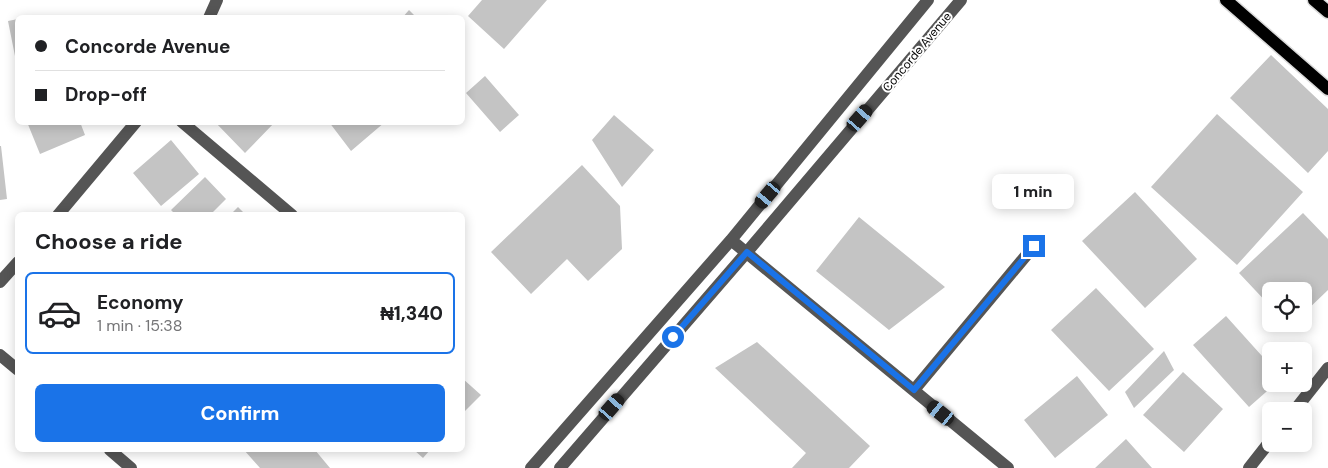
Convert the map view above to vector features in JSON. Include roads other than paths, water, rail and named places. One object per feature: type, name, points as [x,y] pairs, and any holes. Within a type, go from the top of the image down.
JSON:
[{"type":"main road","points":[[1226,0],[1328,89]]},
{"type":"main road","points":[[1314,0],[1328,12]]},
{"type":"street","points":[[210,15],[217,0]]},
{"type":"street","name":"Concorde Avenue","points":[[531,468],[730,240],[928,0]]},
{"type":"street","name":"Concorde Avenue","points":[[560,468],[961,0]]},
{"type":"street","points":[[61,212],[133,125]]},
{"type":"street","points":[[186,125],[288,212]]},
{"type":"street","points":[[730,240],[747,252],[1008,468]]},
{"type":"street","points":[[914,390],[1034,246]]},
{"type":"street","points":[[0,282],[15,265]]},
{"type":"street","points":[[0,355],[15,368]]},
{"type":"street","points":[[1301,402],[1328,368]]},
{"type":"street","points":[[1249,468],[1262,451]]},
{"type":"street","points":[[112,452],[131,468]]}]
